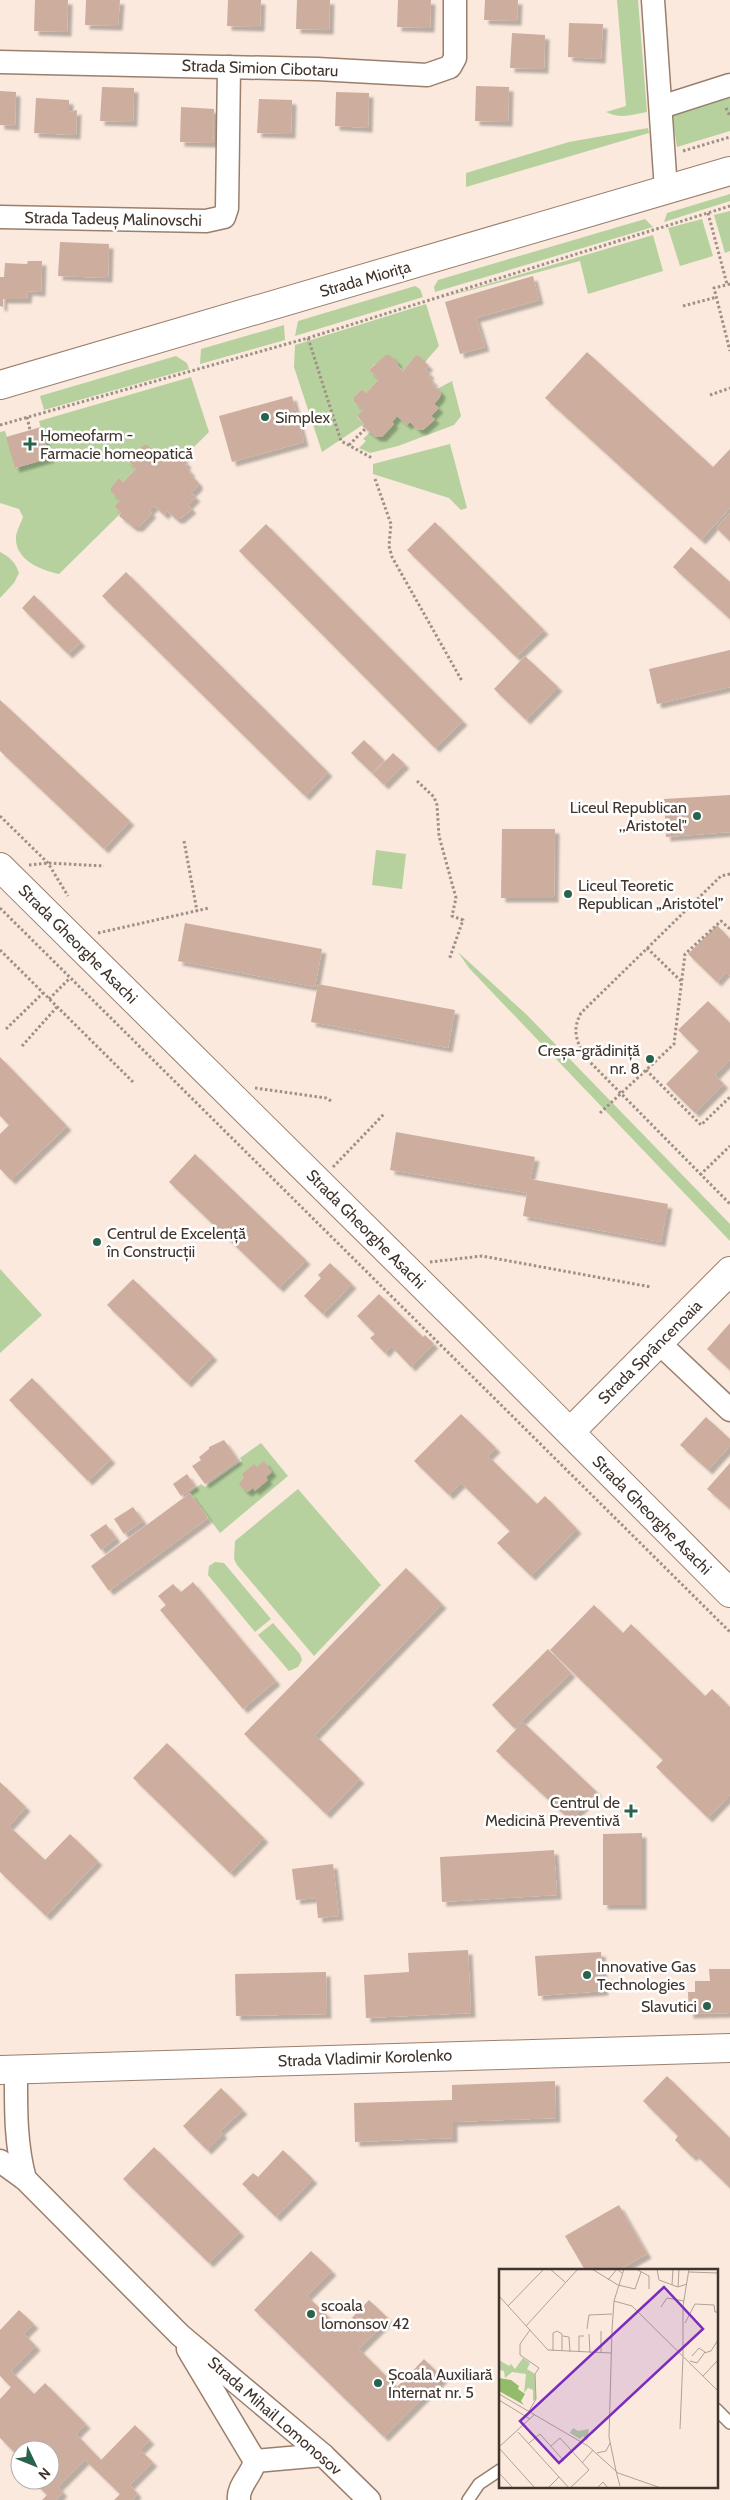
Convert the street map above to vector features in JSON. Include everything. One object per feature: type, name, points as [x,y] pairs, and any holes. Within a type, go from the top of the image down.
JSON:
[{"type":"main road","name":"Strada Miorița","points":[[0,385],[730,171]]},
{"type":"main road","name":"Strada Gheorghe Asachi","points":[[11,866],[73,940],[319,1182],[730,1593]]},
{"type":"main road","name":"Strada Sprâncenoaia","points":[[570,1432],[730,1271]]},
{"type":"main road","name":"Strada Vladimir Korolenko","points":[[8,2069],[730,2048]]},
{"type":"street","name":"Strada Simion Cibotaru","points":[[0,62],[317,69],[412,75],[436,73],[450,67],[455,58],[455,0]]},
{"type":"street","points":[[653,0],[666,190]]},
{"type":"street","name":"Strada Tadeuș Malinovschi","points":[[0,217],[206,221],[224,217],[227,208],[229,67]]},
{"type":"street","points":[[661,107],[730,85]]},
{"type":"street","points":[[659,1344],[730,1410]]},
{"type":"street","points":[[8,2069],[16,2115],[20,2161],[25,2179]]},
{"type":"street","name":"Strada Mihail Lomonosov","points":[[0,2161],[25,2179],[180,2335],[323,2455],[369,2500]]},
{"type":"street","name":"Strada Mihail Lomonosov","points":[[180,2335],[255,2461]]},
{"type":"street","points":[[239,2500],[240,2489],[253,2471],[255,2461],[323,2455]]},
{"type":"lane","points":[[718,2411],[730,2423]]},
{"type":"lane","points":[[468,2500],[480,2484],[499,2471]]},
{"type":"path","points":[[664,156],[730,137]]},
{"type":"path","points":[[0,425],[308,338],[730,206]]},
{"type":"path","points":[[708,213],[728,284],[714,288],[730,351]]},
{"type":"path","points":[[683,306],[717,297]]},
{"type":"path","points":[[308,338],[341,441],[372,458]]},
{"type":"path","points":[[710,395],[730,388]]},
{"type":"path","points":[[27,417],[30,430]]},
{"type":"path","points":[[349,445],[365,429]]},
{"type":"path","points":[[375,479],[391,524],[389,546],[392,557],[462,681]]},
{"type":"path","points":[[417,780],[436,800],[439,836],[456,898],[452,916],[463,920],[449,960]]},
{"type":"path","points":[[0,816],[48,863],[68,896]]},
{"type":"path","points":[[184,841],[197,911]]},
{"type":"path","points":[[11,866],[48,863],[104,866]]},
{"type":"path","points":[[730,874],[721,876],[582,1013],[576,1024],[575,1034],[585,1057],[730,1204]]},
{"type":"path","points":[[0,908],[69,979],[730,1632]]},
{"type":"path","points":[[73,940],[209,908]]},
{"type":"path","points":[[600,1113],[674,1044],[685,954],[721,921],[730,930]]},
{"type":"path","points":[[647,948],[682,982]]},
{"type":"path","points":[[0,950],[133,1082]]},
{"type":"path","points":[[49,999],[69,979]]},
{"type":"path","points":[[6,1029],[42,992]]},
{"type":"path","points":[[22,1046],[57,1007]]},
{"type":"path","points":[[646,1070],[701,1125],[730,1098]]},
{"type":"path","points":[[246,1087],[326,1098],[333,1102]]},
{"type":"path","points":[[319,1182],[385,1113]]},
{"type":"path","points":[[700,1175],[730,1146]]},
{"type":"path","points":[[424,1263],[482,1256],[651,1287]]},
{"type":"green space","points":[[617,0],[638,0],[647,112],[626,116],[606,112],[626,106]]},
{"type":"green space","points":[[730,97],[730,131],[677,147],[671,110],[702,99],[712,103]]},
{"type":"green space","points":[[648,128],[649,133],[466,187],[466,173],[569,142]]},
{"type":"green space","points":[[730,194],[730,201],[664,222],[667,213]]},
{"type":"green space","points":[[730,211],[730,251],[725,253],[714,215]]},
{"type":"green space","points":[[645,219],[653,227],[435,292],[434,287],[438,280]]},
{"type":"green space","points":[[702,219],[713,256],[680,266],[668,228]]},
{"type":"green space","points":[[653,235],[663,271],[588,294],[580,261],[441,298]]},
{"type":"green space","points":[[415,286],[420,289],[423,297],[295,336],[298,321]]},
{"type":"green space","points":[[426,304],[439,346],[425,362],[415,356],[403,371],[390,355],[377,365],[375,364],[369,370],[379,379],[366,393],[362,389],[354,397],[354,402],[363,410],[357,417],[364,424],[322,452],[294,367],[295,345]]},
{"type":"green space","points":[[284,325],[285,340],[200,364],[201,349]]},
{"type":"green space","points":[[176,356],[187,363],[189,369],[44,410],[40,396]]},
{"type":"green space","points":[[191,377],[209,432],[186,455],[176,446],[172,446],[160,461],[153,454],[155,452],[144,445],[134,455],[132,453],[126,460],[136,469],[123,482],[119,478],[111,487],[111,492],[120,500],[114,506],[121,513],[59,574],[37,567],[24,558],[19,552],[16,536],[23,517],[19,509],[0,503],[0,432],[5,431],[16,468],[50,458],[39,421]]},
{"type":"green space","points":[[452,381],[461,416],[454,425],[398,446],[370,453],[359,448],[366,441],[363,439],[370,432],[376,437],[382,437],[394,424],[392,422],[397,416],[407,425],[410,422],[418,430],[423,430],[435,420],[431,416],[439,408],[434,404],[440,397],[441,392],[437,389]]},
{"type":"green space","points":[[450,444],[467,508],[461,510],[449,498],[373,474],[373,464]]},
{"type":"green space","points":[[0,552],[12,561],[19,573],[14,583],[0,598]]},
{"type":"green space","points":[[376,850],[406,854],[402,889],[372,885]]},
{"type":"green space","points":[[458,952],[527,1015],[730,1224],[730,1241],[469,968]]},
{"type":"green space","points":[[0,1269],[42,1315],[0,1353]]},
{"type":"green space","points":[[261,1443],[288,1476],[220,1533],[190,1493],[201,1484],[205,1487],[242,1461],[240,1458]]},
{"type":"green space","points":[[298,1489],[381,1585],[314,1656],[237,1565],[234,1559],[235,1541]]},
{"type":"green space","points":[[215,1562],[224,1563],[271,1619],[255,1632],[208,1575],[209,1566]]},
{"type":"green space","points":[[273,1623],[300,1654],[302,1660],[298,1667],[289,1671],[258,1635]]},
{"type":"building","points":[[35,0],[68,0],[67,32],[34,31]]},
{"type":"building","points":[[86,0],[120,0],[118,26],[85,25]]},
{"type":"building","points":[[228,0],[261,0],[260,27],[227,26]]},
{"type":"building","points":[[297,0],[330,0],[329,30],[296,29]]},
{"type":"building","points":[[398,0],[431,0],[430,28],[397,27]]},
{"type":"building","points":[[485,0],[518,0],[517,21],[484,20]]},
{"type":"building","points":[[569,23],[603,24],[601,59],[568,57]]},
{"type":"building","points":[[512,33],[545,35],[544,69],[510,68]]},
{"type":"building","points":[[476,86],[509,87],[508,122],[475,121]]},
{"type":"building","points":[[102,87],[134,88],[133,122],[100,121]]},
{"type":"building","points":[[0,91],[16,92],[15,126],[0,125]]},
{"type":"building","points":[[336,92],[369,93],[368,128],[335,126]]},
{"type":"building","points":[[36,98],[69,100],[69,112],[77,110],[76,135],[34,133]]},
{"type":"building","points":[[259,99],[292,100],[291,134],[257,133]]},
{"type":"building","points":[[181,107],[214,109],[213,143],[180,142]]},
{"type":"building","points":[[60,242],[109,244],[108,278],[58,276]]},
{"type":"building","points":[[28,261],[42,261],[41,292],[28,291],[27,299],[3,299],[3,307],[0,306],[0,277],[4,277],[5,263],[27,264]]},
{"type":"building","points":[[533,276],[539,300],[476,318],[485,347],[460,354],[445,302]]},
{"type":"building","points":[[587,352],[713,467],[730,449],[730,508],[701,540],[545,398]]},
{"type":"building","points":[[386,355],[390,355],[398,363],[396,365],[403,371],[415,356],[419,356],[429,366],[425,369],[430,374],[428,377],[434,382],[432,384],[441,392],[440,397],[434,404],[439,408],[431,416],[435,419],[423,430],[418,430],[410,422],[407,425],[397,416],[392,422],[394,424],[382,437],[376,437],[362,426],[364,424],[357,416],[363,410],[354,402],[354,397],[362,389],[366,393],[379,379],[369,370]]},
{"type":"building","points":[[292,396],[304,442],[232,462],[219,416]]},
{"type":"building","points":[[41,427],[50,458],[15,468],[6,437]]},
{"type":"building","points":[[144,445],[147,445],[155,452],[153,454],[160,461],[172,446],[176,446],[186,455],[182,459],[187,463],[185,466],[198,482],[198,486],[191,493],[196,497],[188,505],[192,509],[180,519],[176,519],[167,511],[164,515],[154,506],[149,511],[152,513],[139,527],[133,527],[119,516],[121,513],[114,506],[120,500],[111,492],[111,487],[119,478],[123,482],[136,469],[126,459]]},
{"type":"building","points":[[730,513],[730,541],[716,528]]},
{"type":"building","points":[[435,522],[544,630],[516,657],[407,550]]},
{"type":"building","points":[[266,524],[463,721],[435,748],[239,551]]},
{"type":"building","points":[[691,547],[730,582],[730,619],[673,567]]},
{"type":"building","points":[[126,572],[328,772],[305,796],[102,596]]},
{"type":"building","points":[[34,595],[81,642],[68,654],[22,608]]},
{"type":"building","points":[[730,650],[730,687],[657,704],[649,669]]},
{"type":"building","points":[[525,656],[558,687],[526,720],[494,689]]},
{"type":"building","points":[[0,700],[130,821],[104,849],[0,751]]},
{"type":"building","points":[[364,740],[384,760],[372,773],[351,753]]},
{"type":"building","points":[[393,753],[405,764],[384,785],[373,774]]},
{"type":"building","name":"Liceul Republican ,,Aristotel\"","points":[[730,795],[730,832],[666,837],[664,799]]},
{"type":"building","points":[[502,829],[555,829],[554,898],[501,898]]},
{"type":"building","points":[[185,923],[322,949],[315,987],[178,961]]},
{"type":"building","points":[[717,925],[730,939],[730,976],[726,972],[717,982],[688,954]]},
{"type":"building","points":[[318,984],[455,1010],[448,1048],[311,1022]]},
{"type":"building","points":[[708,1001],[730,1023],[730,1060],[715,1075],[724,1084],[695,1113],[666,1084],[699,1051],[678,1030]]},
{"type":"building","points":[[0,1057],[67,1126],[11,1180],[0,1169],[0,1134],[9,1125],[0,1116]]},
{"type":"building","points":[[396,1132],[535,1157],[530,1179],[668,1204],[661,1242],[523,1216],[527,1193],[390,1170]]},
{"type":"building","points":[[195,1154],[306,1260],[279,1288],[169,1182]]},
{"type":"building","points":[[330,1263],[352,1284],[323,1314],[304,1296],[321,1278],[318,1275]]},
{"type":"building","points":[[133,1279],[213,1356],[187,1383],[107,1305]]},
{"type":"building","points":[[379,1294],[423,1337],[425,1335],[434,1344],[411,1367],[391,1346],[385,1353],[370,1338],[375,1334],[357,1316]]},
{"type":"building","points":[[730,1323],[730,1370],[707,1349]]},
{"type":"building","points":[[32,1378],[111,1459],[88,1481],[9,1400]]},
{"type":"building","points":[[461,1414],[496,1448],[488,1456],[537,1504],[545,1496],[577,1529],[531,1576],[497,1543],[510,1531],[461,1483],[449,1495],[414,1461]]},
{"type":"building","points":[[706,1417],[730,1439],[730,1446],[708,1470],[680,1445]]},
{"type":"building","points":[[224,1440],[238,1460],[205,1484],[192,1466],[201,1460],[199,1457],[209,1447]]},
{"type":"building","points":[[264,1461],[272,1472],[266,1477],[268,1480],[255,1491],[253,1488],[248,1492],[244,1490],[239,1484],[244,1477],[242,1474],[254,1464],[257,1467]]},
{"type":"building","points":[[730,1463],[730,1509],[707,1489]]},
{"type":"building","points":[[187,1474],[195,1486],[181,1496],[173,1484]]},
{"type":"building","points":[[190,1493],[208,1518],[109,1591],[91,1566]]},
{"type":"building","points":[[133,1507],[143,1521],[124,1534],[114,1519]]},
{"type":"building","points":[[106,1524],[116,1538],[101,1550],[90,1535]]},
{"type":"building","points":[[406,1568],[442,1604],[315,1735],[360,1779],[326,1814],[244,1734]]},
{"type":"building","points":[[193,1582],[276,1681],[243,1709],[160,1610],[166,1605],[158,1596],[173,1584],[181,1592]]},
{"type":"building","points":[[594,1605],[623,1633],[631,1624],[705,1696],[712,1689],[730,1707],[730,1795],[708,1818],[656,1767],[663,1760],[550,1650]]},
{"type":"building","points":[[548,1649],[571,1673],[514,1728],[492,1705]]},
{"type":"building","points":[[523,1722],[597,1792],[570,1820],[496,1751]]},
{"type":"building","points":[[167,1743],[264,1838],[230,1873],[133,1778]]},
{"type":"building","points":[[0,1782],[26,1807],[9,1826],[45,1860],[70,1834],[98,1861],[46,1916],[0,1872]]},
{"type":"building","points":[[642,1833],[642,1905],[603,1905],[603,1834]]},
{"type":"building","points":[[554,1850],[557,1895],[442,1902],[440,1857]]},
{"type":"building","points":[[333,1864],[339,1916],[318,1918],[316,1898],[296,1900],[292,1869]]},
{"type":"building","points":[[468,1950],[471,2013],[366,2018],[364,1975],[409,1972],[408,1953]]},
{"type":"building","points":[[601,1952],[604,1991],[538,1996],[535,1956]]},
{"type":"building","points":[[709,1969],[730,1969],[730,2013],[689,2014],[688,1992],[695,1992],[695,1981],[710,1981]]},
{"type":"building","points":[[326,1972],[327,2014],[236,2016],[235,1974]]},
{"type":"building","points":[[667,2076],[730,2138],[730,2188],[695,2154],[692,2157],[675,2140],[678,2136],[643,2101]]},
{"type":"building","points":[[555,2081],[556,2118],[453,2122],[453,2138],[355,2142],[354,2103],[452,2100],[452,2085]]},
{"type":"building","points":[[221,2088],[243,2110],[220,2131],[223,2134],[207,2150],[183,2126]]},
{"type":"building","points":[[154,2147],[240,2232],[209,2263],[123,2179]]},
{"type":"building","points":[[283,2150],[313,2179],[276,2217],[242,2184],[253,2173],[258,2177]]},
{"type":"building","points":[[619,2205],[647,2254],[621,2269],[584,2269],[565,2236]]},
{"type":"building","points":[[311,2251],[332,2271],[307,2296],[341,2329],[369,2300],[389,2319],[359,2349],[397,2387],[424,2359],[443,2378],[384,2437],[254,2310]]},
{"type":"building","points":[[19,2310],[34,2324],[24,2334],[36,2346],[11,2371],[34,2394],[45,2383],[86,2424],[76,2434],[101,2460],[135,2425],[150,2440],[140,2450],[153,2462],[130,2485],[137,2493],[133,2500],[114,2500],[120,2494],[85,2460],[60,2485],[60,2440],[10,2440],[10,2448],[0,2438],[0,2399],[11,2387],[0,2376],[0,2330]]},
{"type":"building","points":[[60,2489],[63,2492],[56,2500],[42,2500],[47,2495],[42,2490]]},
{"type":"place","name":"Simplex","points":[[265,417]]},
{"type":"place","name":"Homeofarm - Farmacie homeopatică","points":[[30,444]]},
{"type":"place","name":"Liceul Republican ,,Aristotel\"","points":[[697,816]]},
{"type":"place","name":"Liceul Teoretic Republican „Aristotel”","points":[[568,894]]},
{"type":"place","name":"Creșa-grădiniță nr. 8","points":[[650,1059]]},
{"type":"place","name":"Centrul de Excelență în Construcții","points":[[97,1242]]},
{"type":"place","name":"Centrul de Medicină Preventivă","points":[[631,1811]]},
{"type":"place","name":"Innovative Gas Technologies","points":[[587,1975]]},
{"type":"place","name":"Slavutici","points":[[707,2006]]},
{"type":"place","name":"scoala lomonsov 42","points":[[311,2314]]},
{"type":"place","name":"Școala Auxiliară Internat nr. 5","points":[[378,2383]]}]
